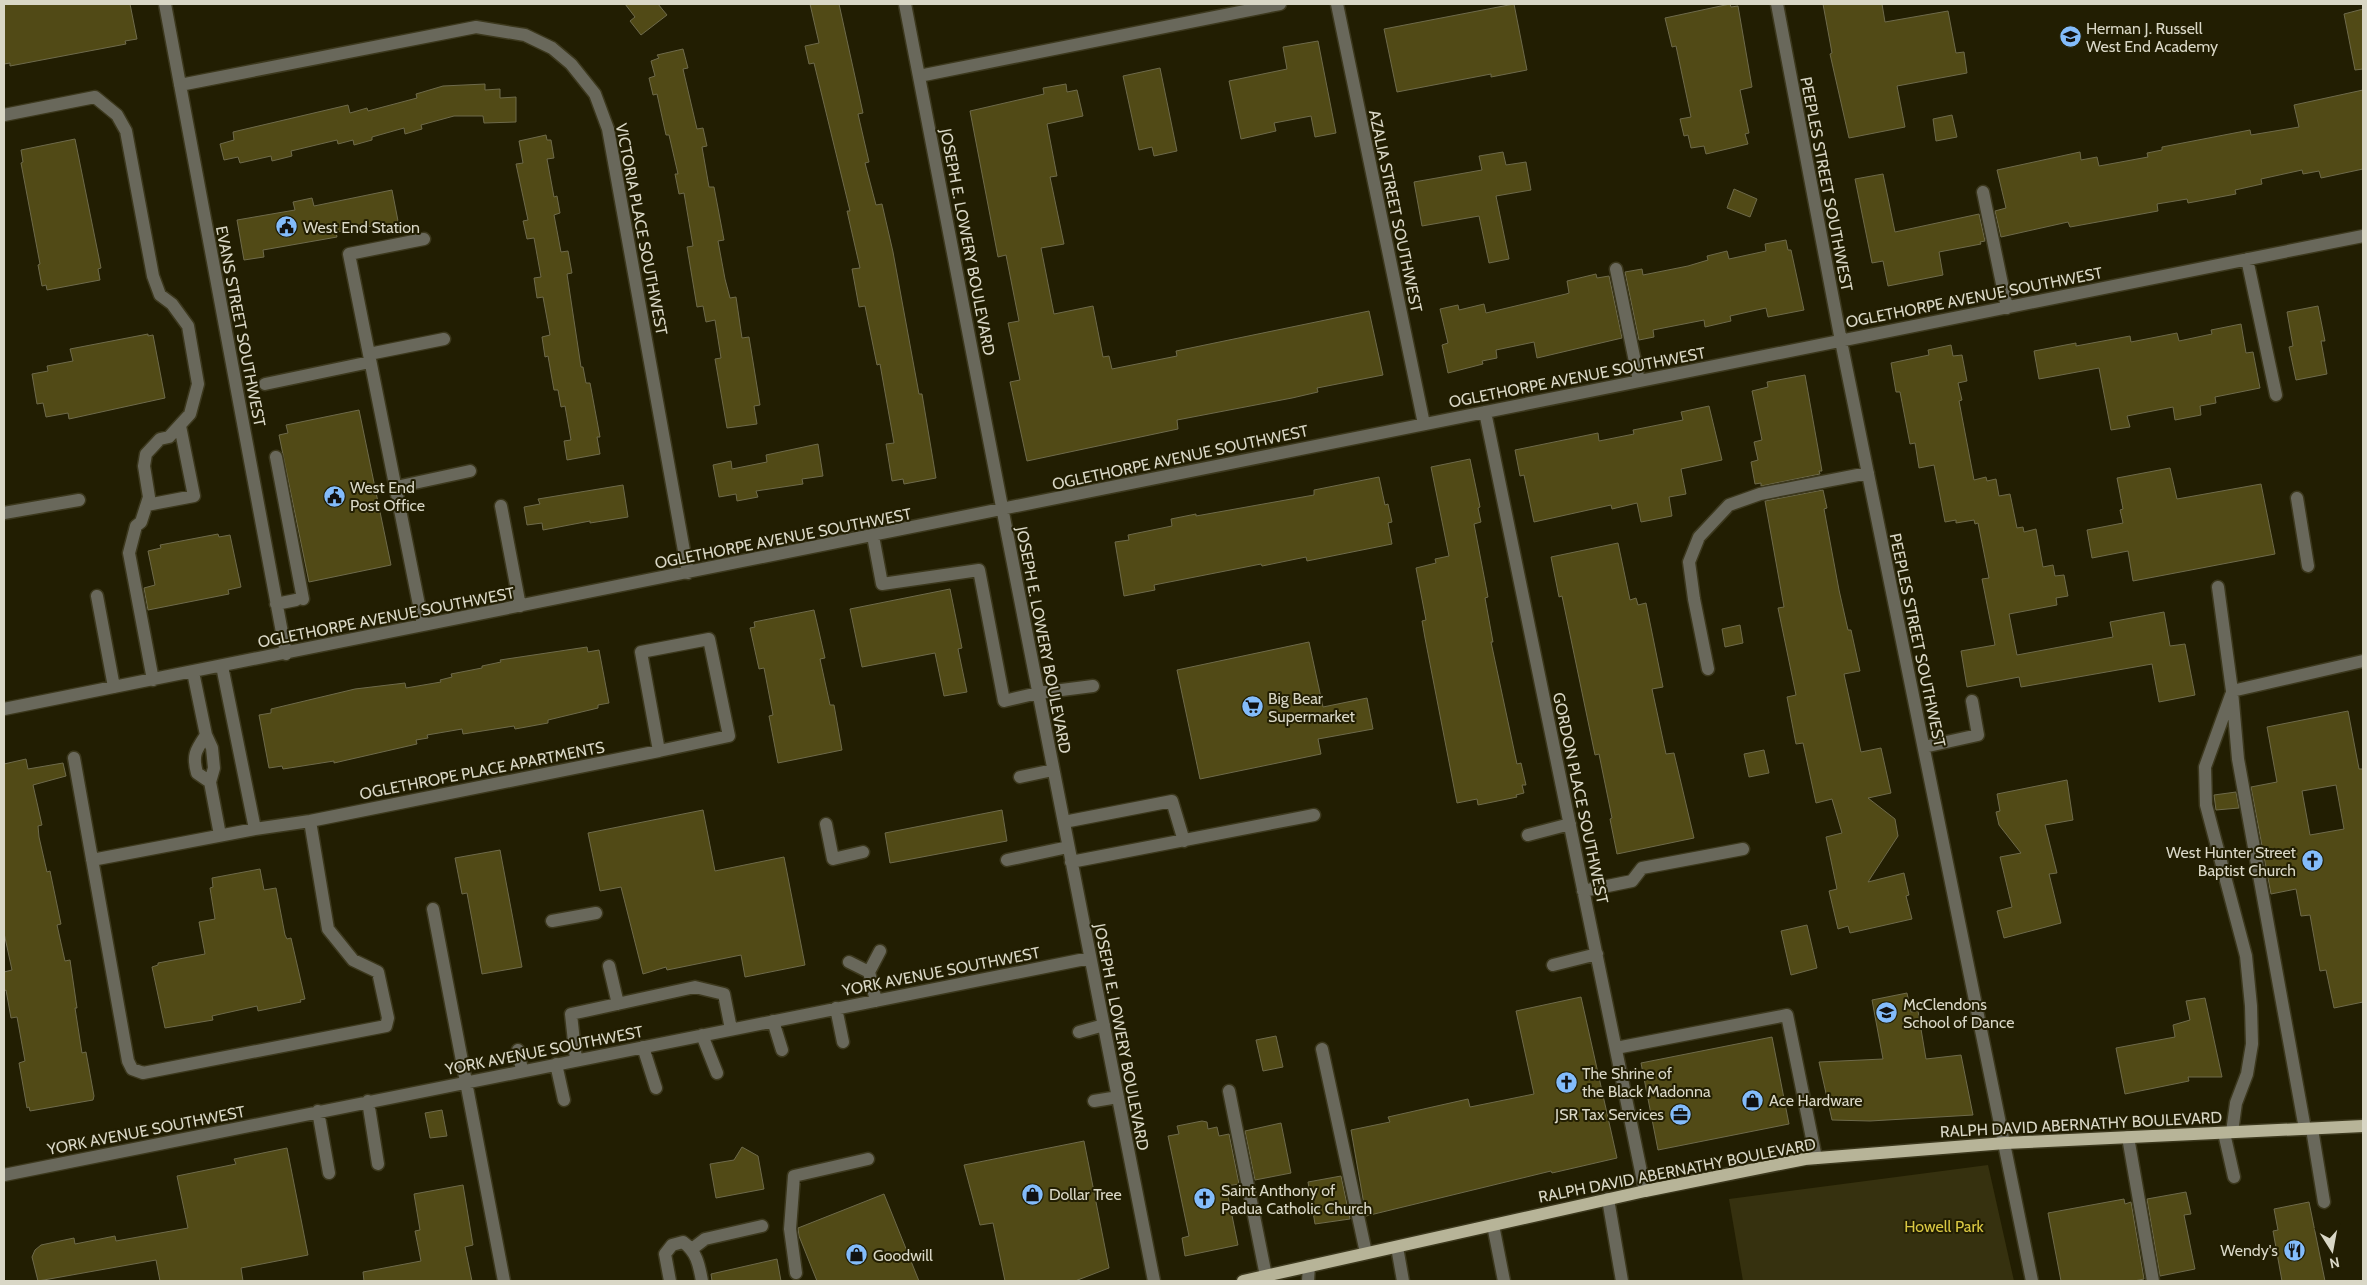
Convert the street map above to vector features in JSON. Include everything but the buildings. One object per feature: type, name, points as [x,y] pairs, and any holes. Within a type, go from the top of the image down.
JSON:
[{"type":"main road","name":"RALPH DAVID ABERNATHY BOULEVARD","points":[[1246,1281],[1645,1191],[1816,1158],[2005,1143],[2363,1126]]},
{"type":"street","name":"EVANS STREET SOUTHWEST","points":[[165,4],[286,654]]},
{"type":"street","name":"JOSEPH E. LOWERY BOULEVARD","points":[[905,4],[1002,510],[1154,1281]]},
{"type":"street","points":[[919,76],[1280,4]]},
{"type":"street","name":"AZALIA STREET SOUTHWEST","points":[[1337,4],[1424,424]]},
{"type":"street","name":"PEEPLES STREET SOUTHWEST","points":[[1776,4],[1841,341],[2032,1281]]},
{"type":"street","name":"VICTORIA PLACE SOUTHWEST","points":[[180,85],[476,27],[525,35],[552,48],[571,64],[595,94],[608,129],[688,574]]},
{"type":"street","points":[[4,115],[95,96],[117,116],[126,131],[153,276],[160,295],[172,304],[188,326],[198,384],[190,414],[169,437],[160,439],[146,454],[144,466],[149,497],[141,522],[136,526],[129,553],[153,680]]},
{"type":"street","points":[[1982,192],[2007,308]]},
{"type":"street","name":"OGLETHORPE AVENUE SOUTHWEST","points":[[4,709],[688,574],[2363,236]]},
{"type":"street","points":[[424,239],[349,254],[424,625]]},
{"type":"street","points":[[2247,259],[2276,395]]},
{"type":"street","points":[[1616,269],[1639,381]]},
{"type":"street","points":[[265,384],[444,340]]},
{"type":"street","name":"GORDON PLACE SOUTHWEST","points":[[1485,412],[1645,1191]]},
{"type":"street","points":[[147,505],[194,496],[180,426]]},
{"type":"street","points":[[276,457],[300,600],[276,604]]},
{"type":"street","points":[[396,487],[470,472]]},
{"type":"street","points":[[1708,669],[1694,599],[1689,562],[1699,537],[1729,505],[1760,494],[1868,473]]},
{"type":"street","points":[[2296,498],[2308,566]]},
{"type":"street","points":[[4,513],[79,500]]},
{"type":"street","points":[[501,506],[520,606]]},
{"type":"street","points":[[873,536],[882,584],[979,570],[1004,701],[1038,693],[1093,686]]},
{"type":"street","points":[[2218,587],[2232,691],[2238,759],[2324,1202]]},
{"type":"street","points":[[97,596],[114,687]]},
{"type":"street","name":"OGLETHROPE PLACE APARTMENTS","points":[[92,860],[220,835],[310,821],[659,751],[728,736],[709,639],[641,652],[659,751]]},
{"type":"street","points":[[2232,691],[2363,661]]},
{"type":"street","points":[[222,666],[255,829]]},
{"type":"street","points":[[193,672],[206,735],[212,748],[214,768],[210,782],[220,835]]},
{"type":"street","points":[[2232,691],[2205,767],[2206,805],[2246,956],[2251,1006],[2252,1044],[2247,1074],[2228,1132],[2234,1177]]},
{"type":"street","points":[[1924,747],[1978,735],[1972,701]]},
{"type":"street","points":[[206,735],[197,748],[193,760],[197,773],[210,782]]},
{"type":"street","points":[[74,758],[128,1061],[132,1069],[143,1073],[386,1026],[388,1018],[378,972],[352,960],[328,929],[310,821]]},
{"type":"street","points":[[1020,777],[1053,770]]},
{"type":"street","points":[[1064,822],[1172,801],[1184,841]]},
{"type":"street","points":[[1071,862],[1314,815]]},
{"type":"street","points":[[826,824],[833,859],[863,852]]},
{"type":"street","points":[[1528,835],[1570,824]]},
{"type":"street","points":[[1007,860],[1068,847]]},
{"type":"street","points":[[1583,891],[1632,881],[1642,868],[1743,849]]},
{"type":"street","points":[[433,909],[504,1281]]},
{"type":"street","points":[[552,922],[596,913]]},
{"type":"street","points":[[876,1001],[868,972],[880,951]]},
{"type":"street","points":[[1553,965],[1596,954]]},
{"type":"street","name":"YORK AVENUE SOUTHWEST","points":[[4,1175],[1090,958]]},
{"type":"street","points":[[849,962],[868,972]]},
{"type":"street","points":[[609,966],[618,1004]]},
{"type":"street","points":[[576,1060],[570,1014],[695,987],[724,994],[732,1029]]},
{"type":"street","points":[[836,1008],[843,1042]]},
{"type":"street","points":[[1616,1048],[1787,1015],[1816,1158]]},
{"type":"street","points":[[773,1021],[782,1050]]},
{"type":"street","points":[[1079,1032],[1104,1025]]},
{"type":"street","points":[[702,1035],[717,1073]]},
{"type":"street","points":[[643,1046],[656,1088]]},
{"type":"street","points":[[518,1050],[522,1070]]},
{"type":"street","points":[[1322,1050],[1366,1254]]},
{"type":"street","points":[[556,1064],[564,1100]]},
{"type":"street","points":[[1229,1091],[1266,1276]]},
{"type":"street","points":[[1094,1101],[1118,1097]]},
{"type":"street","points":[[368,1101],[378,1164]]},
{"type":"street","points":[[318,1111],[329,1173]]},
{"type":"street","points":[[2128,1137],[2153,1281]]},
{"type":"street","points":[[796,1273],[790,1229],[794,1176],[868,1159]]},
{"type":"street","points":[[1608,1199],[1622,1281]]},
{"type":"street","points":[[1493,1225],[1504,1281]]},
{"type":"street","points":[[692,1248],[705,1239],[762,1226]]},
{"type":"street","points":[[670,1281],[665,1254],[669,1247],[675,1243],[683,1242],[692,1248],[702,1281]]},
{"type":"street","points":[[1397,1247],[1402,1281]]},
{"type":"street","points":[[1308,1281],[1309,1266]]},
{"type":"green space","name":"Howell Park","points":[[1988,1165],[2014,1281],[1743,1281],[1729,1199]]},
{"type":"place","name":"Herman J. Russell West End Academy","points":[[2070,37]]},
{"type":"place","name":"West End Station","points":[[287,227]]},
{"type":"place","name":"West End Post Office","points":[[334,496]]},
{"type":"place","name":"Big Bear Supermarket","points":[[1252,707]]},
{"type":"place","name":"West Hunter Street Baptist Church","points":[[2312,861]]},
{"type":"place","name":"McClendons School of Dance","points":[[1887,1013]]},
{"type":"place","name":"The Shrine of the Black Madonna","points":[[1566,1082]]},
{"type":"place","name":"Ace Hardware","points":[[1753,1100]]},
{"type":"place","name":"JSR Tax Services","points":[[1680,1114]]},
{"type":"place","name":"Dollar Tree","points":[[1033,1194]]},
{"type":"place","name":"Saint Anthony of Padua Catholic Church","points":[[1205,1199]]},
{"type":"place","name":"Wendy's","points":[[2294,1250]]},
{"type":"place","name":"Goodwill","points":[[857,1255]]}]
